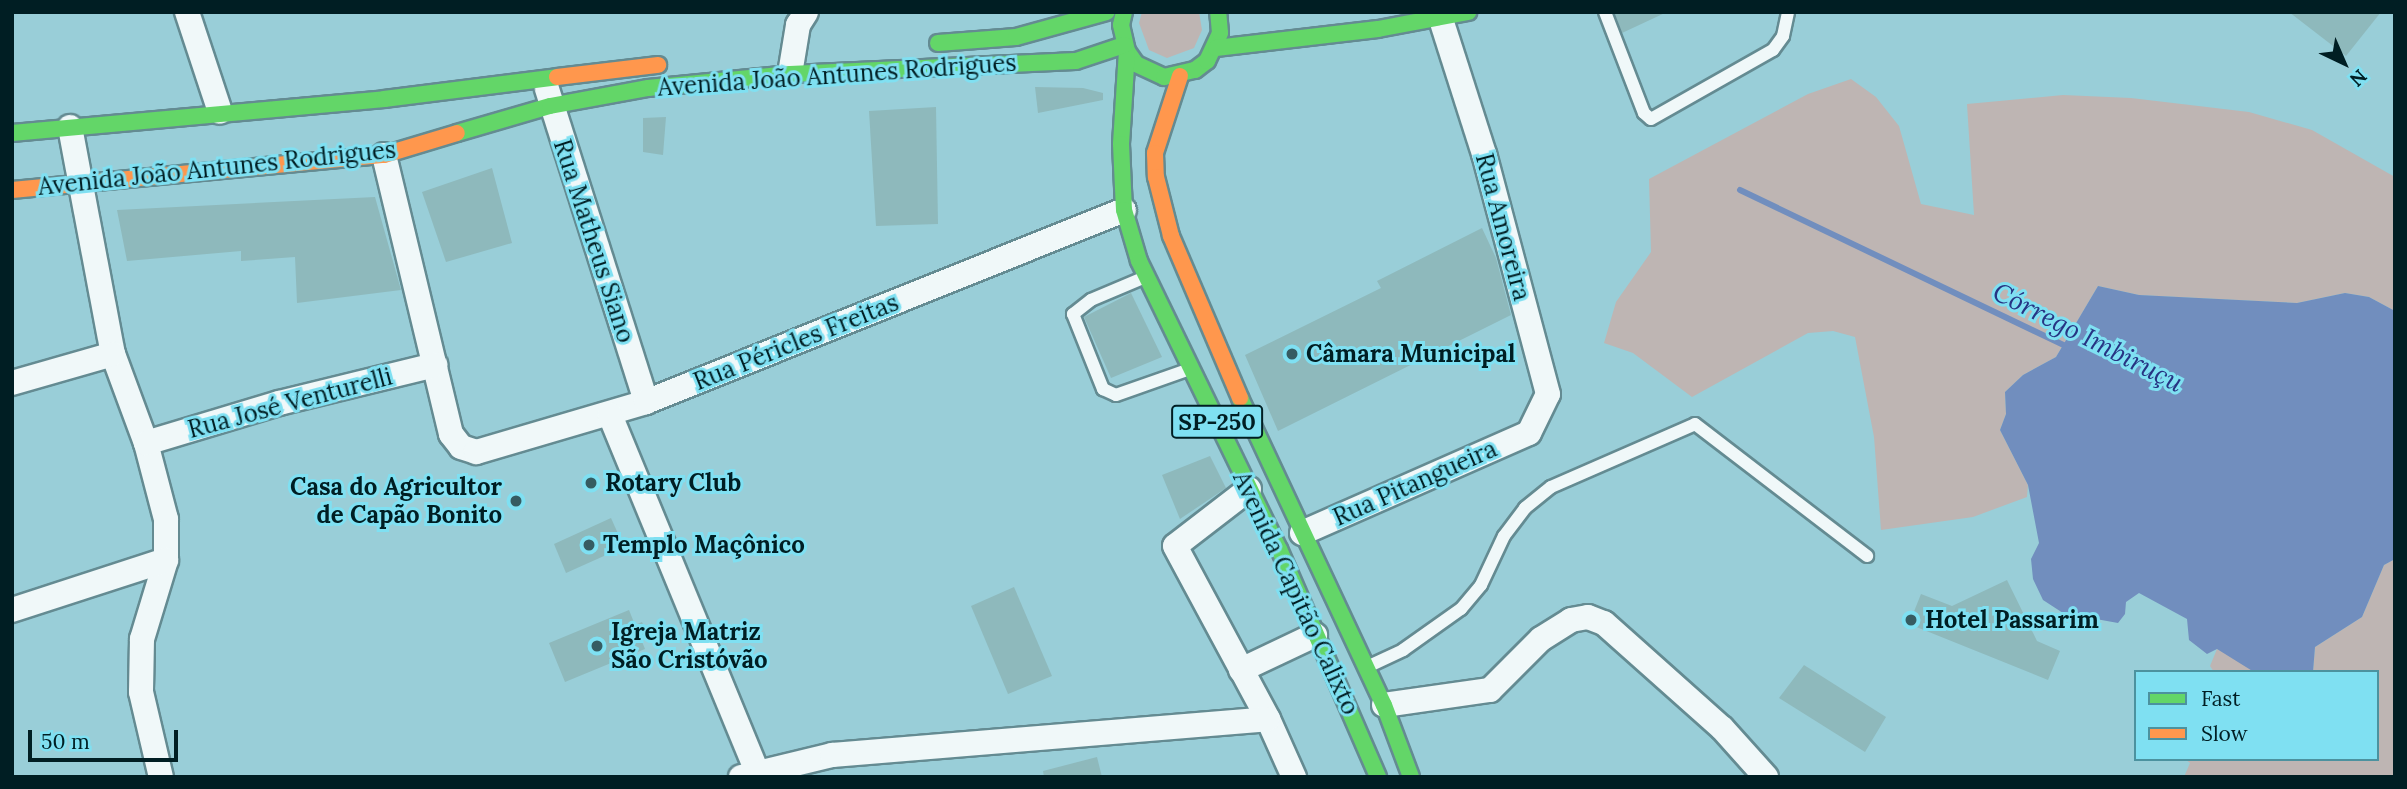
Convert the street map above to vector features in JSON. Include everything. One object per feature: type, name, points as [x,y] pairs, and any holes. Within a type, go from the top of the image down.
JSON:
[{"type":"street","points":[[187,12],[220,111]]},
{"type":"street","points":[[791,58],[806,12]]},
{"type":"street","name":"Avenida João Antunes Rodrigues","points":[[915,44],[1016,37],[1107,12]]},
{"type":"street","name":"SP-250","points":[[1124,12],[1126,48]]},
{"type":"street","points":[[1126,48],[1150,72],[1180,76],[1201,66],[1216,48],[1218,12]]},
{"type":"street","points":[[1216,48],[1377,20],[1441,19],[1468,12]]},
{"type":"street","name":"Rua Amoreira","points":[[1441,19],[1484,154],[1548,394],[1529,433]]},
{"type":"street","name":"Avenida João Antunes Rodrigues","points":[[12,190],[384,155],[550,106],[791,58],[1076,61],[1126,48]]},
{"type":"street","name":"Avenida Capitão Calixto","points":[[1126,48],[1121,144],[1124,210],[1146,276],[1249,489],[1378,777]]},
{"type":"street","name":"Avenida João Antunes Rodrigues","points":[[12,133],[220,111],[384,99],[670,64]]},
{"type":"street","name":"Avenida Capitão Calixto","points":[[1180,76],[1155,153],[1162,207],[1187,277],[1364,668],[1384,705],[1411,777]]},
{"type":"street","name":"Rua Matheus Siano","points":[[545,79],[550,106],[646,402]]},
{"type":"street","points":[[70,127],[78,184],[113,354],[146,443],[166,519],[166,560],[142,639],[141,692],[161,777]]},
{"type":"street","points":[[384,155],[435,365]]},
{"type":"street","name":"Rua Péricles Freitas","points":[[435,365],[451,434],[461,447],[476,452],[610,415],[646,402],[1124,210]]},
{"type":"street","points":[[12,383],[113,354]]},
{"type":"street","name":"Rua José Venturelli","points":[[146,443],[279,403],[435,365]]},
{"type":"street","points":[[610,415],[749,774],[785,772],[832,755],[1268,719]]},
{"type":"street","name":"Rua Pitangueira","points":[[1302,533],[1529,433]]},
{"type":"street","points":[[1249,489],[1175,546],[1268,719],[1294,777]]},
{"type":"street","points":[[12,610],[166,560]]},
{"type":"street","points":[[1384,705],[1490,690],[1541,639],[1571,620],[1588,617],[1604,622],[1722,728],[1766,777]]},
{"type":"street","points":[[1241,670],[1315,635]]},
{"type":"lane","points":[[1605,12],[1644,113],[1651,119],[1773,50],[1783,37],[1788,12]]},
{"type":"lane","points":[[1146,276],[1091,300],[1073,314],[1103,389],[1115,395],[1191,369]]},
{"type":"lane","points":[[1364,668],[1404,650],[1461,609],[1481,585],[1504,536],[1525,508],[1551,487],[1695,424],[1867,556]]},
{"type":"shaded area","points":[[1142,12],[1199,12],[1202,30],[1194,48],[1167,58],[1149,50],[1139,23]]},
{"type":"shaded area","points":[[1851,79],[1876,97],[1899,126],[1921,204],[1974,215],[1967,104],[2063,95],[2131,98],[2249,112],[2312,130],[2395,177],[2395,311],[2369,297],[2345,293],[2297,303],[2139,295],[2098,286],[2056,357],[2023,375],[2005,392],[2006,414],[2000,430],[2028,485],[2027,497],[1973,517],[1881,530],[1874,437],[1855,337],[1833,331],[1808,333],[1692,397],[1633,353],[1604,343],[1616,302],[1651,252],[1649,179],[1808,94]]},
{"type":"shaded area","points":[[2395,559],[2395,777],[2184,777],[2190,763],[2188,761],[2379,761],[2379,670],[2313,670],[2315,647],[2362,617],[2384,565]]},
{"type":"shaded area","points":[[2217,649],[2245,663],[2252,670],[2213,670],[2210,666]]},
{"type":"water","points":[[2098,286],[2139,295],[2297,303],[2345,293],[2369,297],[2395,311],[2395,559],[2384,565],[2362,617],[2315,647],[2313,670],[2251,670],[2217,649],[2207,654],[2189,640],[2187,619],[2139,593],[2126,602],[2125,614],[2118,623],[2063,613],[2043,600],[2033,579],[2031,559],[2039,543],[2028,485],[2000,430],[2006,414],[2005,392],[2023,375],[2056,357]]},
{"type":"building","points":[[1614,12],[1667,12],[1622,33]]},
{"type":"building","points":[[2289,12],[2381,12],[2346,56]]},
{"type":"building","points":[[1035,87],[1083,88],[1103,93],[1103,100],[1038,113]]},
{"type":"building","points":[[936,107],[938,224],[876,226],[869,111]]},
{"type":"building","points":[[666,117],[663,155],[643,152],[643,118]]},
{"type":"building","points":[[492,168],[512,243],[446,262],[422,192]]},
{"type":"building","points":[[375,197],[401,290],[297,303],[295,257],[241,261],[241,251],[127,261],[117,210]]},
{"type":"building","points":[[1482,228],[1496,258],[1511,315],[1278,431],[1245,355],[1381,288],[1377,281]]},
{"type":"building","points":[[1131,293],[1162,357],[1111,378],[1084,317]]},
{"type":"building","points":[[1210,456],[1226,488],[1180,519],[1162,475]]},
{"type":"building","name":"Templo Maçônico","points":[[611,518],[624,547],[566,573],[554,544]]},
{"type":"building","points":[[2007,580],[2037,641],[2060,651],[2048,680],[1909,624],[1921,594],[1952,606]]},
{"type":"building","points":[[1014,587],[1052,676],[1008,694],[971,606]]},
{"type":"building","name":"Igreja Matriz São Cristóvão","points":[[629,610],[635,625],[642,622],[648,636],[641,639],[645,649],[565,682],[549,643]]},
{"type":"building","points":[[1804,665],[1886,717],[1865,752],[1779,698]]},
{"type":"building","points":[[1097,757],[1102,777],[1044,777],[1043,771]]},
{"type":"waterway","name":"Córrego Imbiruçu","points":[[1740,190],[2070,348]]},
{"type":"traffic: fast","points":[[938,43],[1016,37],[1107,12]]},
{"type":"traffic: fast","points":[[1124,12],[1121,25],[1127,51],[1136,64],[1164,77],[1195,70],[1207,61],[1220,33],[1218,12]]},
{"type":"traffic: fast","points":[[1216,48],[1378,29],[1468,12]]},
{"type":"traffic: fast","points":[[457,133],[550,106],[648,88],[790,74],[1076,61],[1124,45]]},
{"type":"traffic: fast","points":[[1127,51],[1121,144],[1124,210],[1139,261],[1279,549],[1378,777]]},
{"type":"traffic: fast","points":[[12,133],[384,99],[557,77]]},
{"type":"traffic: fast","points":[[1240,398],[1384,705],[1411,777]]},
{"type":"traffic: slow","points":[[557,77],[658,65]]},
{"type":"traffic: slow","points":[[1180,76],[1155,153],[1156,177],[1171,236],[1240,398]]},
{"type":"traffic: slow","points":[[12,190],[384,155],[457,133]]},
{"type":"place","name":"Câmara Municipal","points":[[1292,354]]},
{"type":"place","name":"Rotary Club","points":[[591,483]]},
{"type":"place","name":"Casa do Agricultor de Capão Bonito","points":[[516,501]]},
{"type":"place","name":"Templo Maçônico","points":[[589,545]]},
{"type":"place","name":"Hotel Passarim","points":[[1911,620]]},
{"type":"place","name":"Igreja Matriz São Cristóvão","points":[[597,646]]}]
